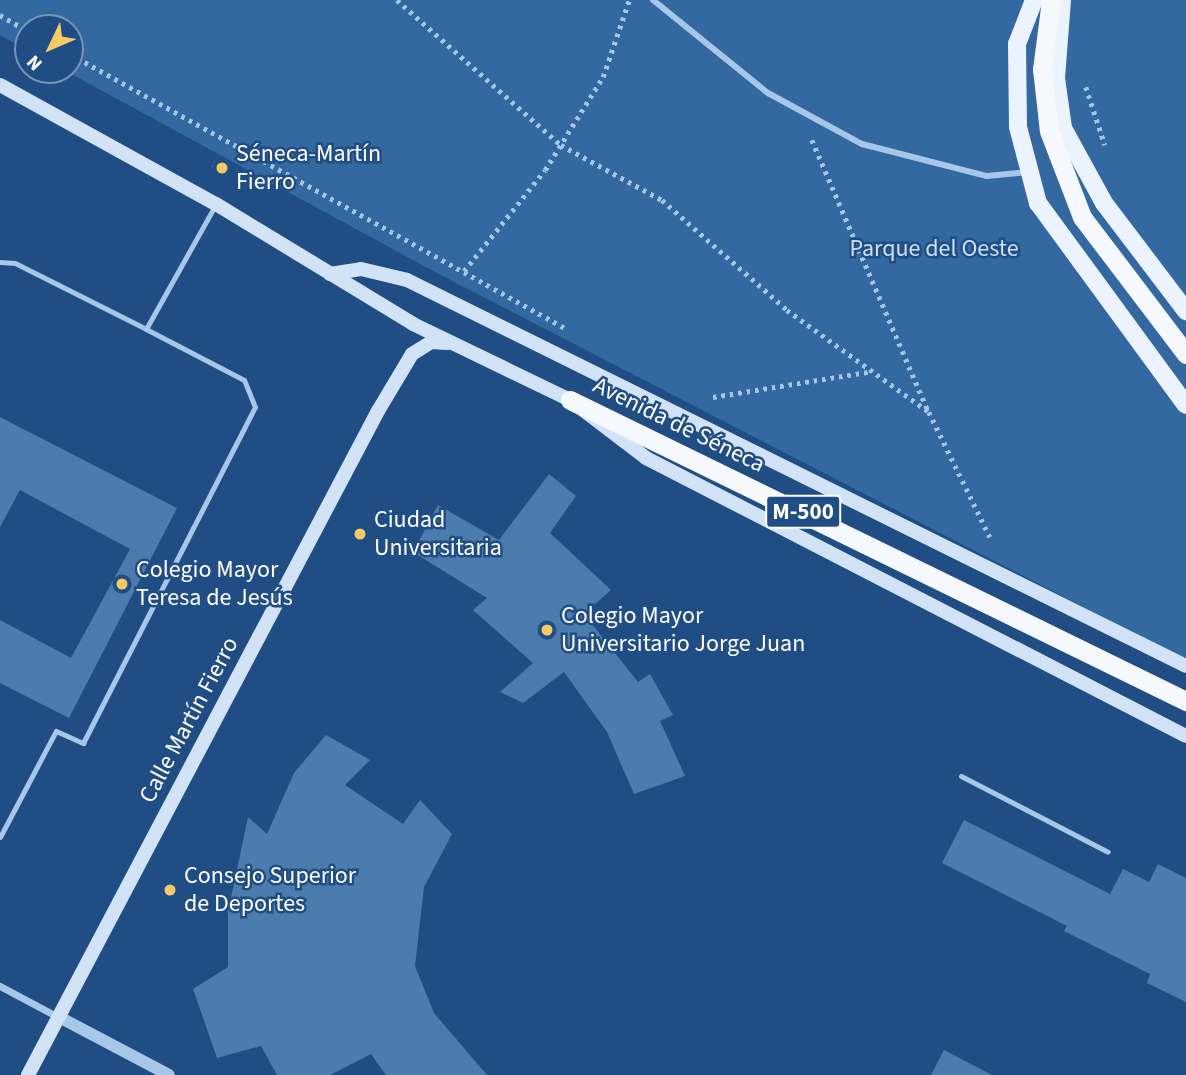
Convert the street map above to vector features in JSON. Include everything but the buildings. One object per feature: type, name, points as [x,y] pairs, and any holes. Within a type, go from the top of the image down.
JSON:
[{"type":"highway","points":[[1051,0],[1042,69],[1049,131],[1082,217],[1186,354]]},
{"type":"highway","name":"Avenida de Séneca","points":[[570,400],[1035,623],[1186,701]]},
{"type":"main road","points":[[1034,0],[1017,44],[1018,127],[1038,203],[1084,273],[1186,405]]},
{"type":"main road","points":[[1062,0],[1056,78],[1063,128],[1104,202],[1186,311]]},
{"type":"main road","name":"Avenida de Séneca","points":[[0,85],[216,204],[413,324],[570,400]]},
{"type":"main road","points":[[330,274],[361,269],[407,280],[1186,666]]},
{"type":"main road","points":[[412,354],[413,324]]},
{"type":"main road","points":[[412,354],[431,342],[453,344]]},
{"type":"main road","name":"Calle Martín Fierro","points":[[27,1075],[412,354]]},
{"type":"main road","points":[[570,400],[646,458],[1186,736]]},
{"type":"street","points":[[653,0],[793,106],[862,144],[921,164],[987,176],[1030,172]]},
{"type":"street","points":[[0,986],[169,1075]]},
{"type":"lane","points":[[146,329],[216,204]]},
{"type":"lane","points":[[0,262],[15,263],[244,380],[255,407],[83,743],[56,731],[0,837]]},
{"type":"lane","points":[[961,776],[1108,852]]},
{"type":"path","points":[[397,0],[561,145],[663,200],[720,255],[869,372],[929,412]]},
{"type":"path","points":[[464,271],[561,145],[603,77],[629,0]]},
{"type":"path","points":[[84,62],[565,328]]},
{"type":"path","points":[[1083,72],[1093,122],[1110,155]]},
{"type":"path","points":[[793,106],[845,208],[929,412],[990,537]]},
{"type":"path","points":[[713,397],[869,372]]},
{"type":"green space","name":"Parque del Oeste","points":[[0,0],[1186,0],[1186,660],[433,271],[84,81],[84,14],[14,14],[14,43],[0,35]]},
{"type":"place","name":"Séneca-Martín Fierro","points":[[222,168]]},
{"type":"place","name":"Ciudad Universitaria","points":[[360,534]]},
{"type":"place","name":"Colegio Mayor Teresa de Jesús","points":[[122,584]]},
{"type":"place","name":"Colegio Mayor Universitario Jorge Juan","points":[[547,630]]},
{"type":"place","name":"Consejo Superior de Deportes","points":[[170,890]]}]
